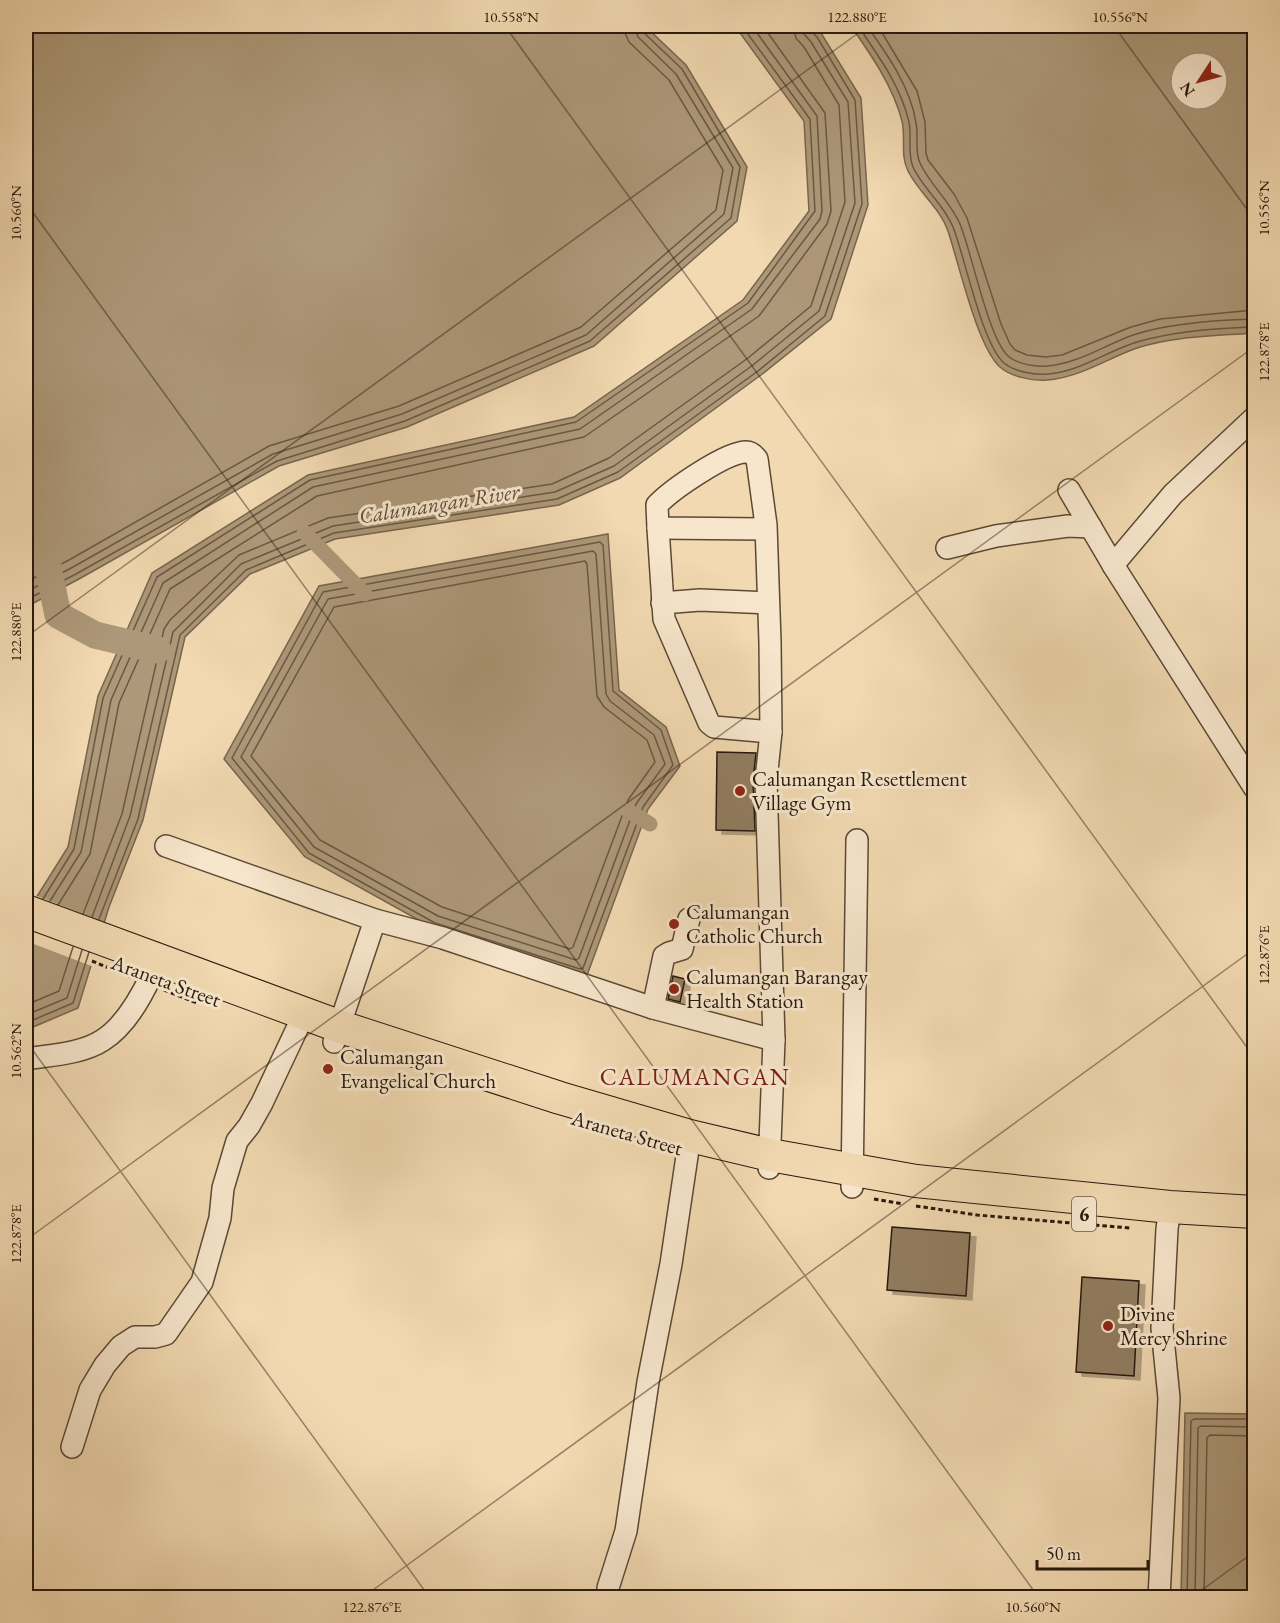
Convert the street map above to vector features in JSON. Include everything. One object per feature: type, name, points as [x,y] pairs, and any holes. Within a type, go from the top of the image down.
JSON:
[{"type":"highway","points":[[26,911],[110,952],[337,1034],[560,1098],[687,1153],[769,1162],[852,1178],[927,1183],[1169,1213],[1254,1212]]},
{"type":"highway","name":"Araneta Street","points":[[26,928],[110,952],[151,976],[302,1021]]},
{"type":"highway","name":"6","points":[[852,1178],[914,1196],[995,1207],[1169,1213],[1254,1226]]},
{"type":"street","points":[[1113,565],[1173,494],[1254,418]]},
{"type":"street","points":[[769,1162],[774,1040],[766,780],[771,732],[770,642],[766,530],[757,459],[748,452],[738,454],[700,471],[657,505],[662,603],[668,630],[709,723],[714,727],[771,732]]},
{"type":"street","points":[[1069,490],[1113,565],[1254,787]]},
{"type":"street","points":[[947,548],[996,536],[1068,526],[1091,527]]},
{"type":"street","points":[[658,528],[766,530]]},
{"type":"street","points":[[662,603],[700,600],[768,603]]},
{"type":"street","points":[[852,1178],[857,840]]},
{"type":"street","points":[[165,846],[375,920],[443,938],[653,1008],[774,1040]]},
{"type":"street","points":[[653,1008],[664,956],[669,952],[682,949],[688,919]]},
{"type":"street","points":[[337,1034],[375,920]]},
{"type":"street","points":[[26,1059],[78,1050],[103,1041],[130,1012],[151,976]]},
{"type":"street","points":[[72,1447],[90,1390],[105,1365],[121,1346],[135,1337],[155,1337],[165,1334],[202,1282],[220,1218],[224,1188],[237,1141],[262,1103],[302,1021]]},
{"type":"street","points":[[609,1598],[608,1588],[626,1531],[648,1382],[671,1264],[687,1153]]},
{"type":"street","points":[[1159,1598],[1169,1398],[1162,1328],[1169,1213]]},
{"type":"water","points":[[26,26],[645,26],[686,65],[747,167],[737,221],[594,346],[407,427],[279,466],[26,607]]},
{"type":"water","name":"Calumangan River","points":[[735,26],[814,26],[821,33],[861,98],[868,205],[831,319],[761,375],[620,478],[559,505],[335,539],[250,574],[185,637],[143,820],[109,907],[78,1008],[26,1030],[26,914],[68,847],[98,696],[152,573],[308,475],[574,417],[743,300],[809,211],[804,121]]},
{"type":"water","points":[[851,26],[1254,26],[1254,333],[1195,337],[1151,344],[1126,352],[1082,372],[1059,378],[1029,379],[1016,376],[1000,367],[984,342],[976,323],[948,231],[935,208],[908,171],[904,159],[902,121],[881,71]]},
{"type":"water","points":[[608,534],[619,690],[666,727],[680,766],[648,809],[586,978],[433,928],[305,857],[224,759],[319,586]]},
{"type":"water","points":[[1185,1413],[1254,1414],[1254,1597],[1181,1597]]},
{"type":"pier","points":[[34,895],[107,923],[94,967],[26,941],[26,909]]},
{"type":"building","name":"Calumangan Resettlement Village Gym","points":[[717,752],[756,753],[753,780],[755,831],[716,830]]},
{"type":"building","name":"Calumangan Barangay Health Station","points":[[673,976],[685,979],[680,1002],[668,999]]},
{"type":"building","points":[[892,1227],[970,1233],[966,1296],[887,1290]]},
{"type":"building","name":"Divine Mercy Shrine","points":[[1082,1277],[1139,1281],[1134,1376],[1076,1372]]},
{"type":"waterway","points":[[304,532],[365,594]]},
{"type":"waterway","points":[[48,556],[48,567],[58,615],[95,635],[158,650]]},
{"type":"waterway","points":[[627,810],[650,824]]},
{"type":"place","name":"Calumangan Resettlement Village Gym","points":[[740,791]]},
{"type":"place","name":"Calumangan Catholic Church","points":[[674,924]]},
{"type":"place","name":"Calumangan Barangay Health Station","points":[[674,989]]},
{"type":"place","name":"Calumangan Evangelical Church","points":[[328,1069]]},
{"type":"place","name":"Divine Mercy Shrine","points":[[1108,1326]]},
{"type":"district","name":"CALUMANGAN","points":[[695,1077]]}]
